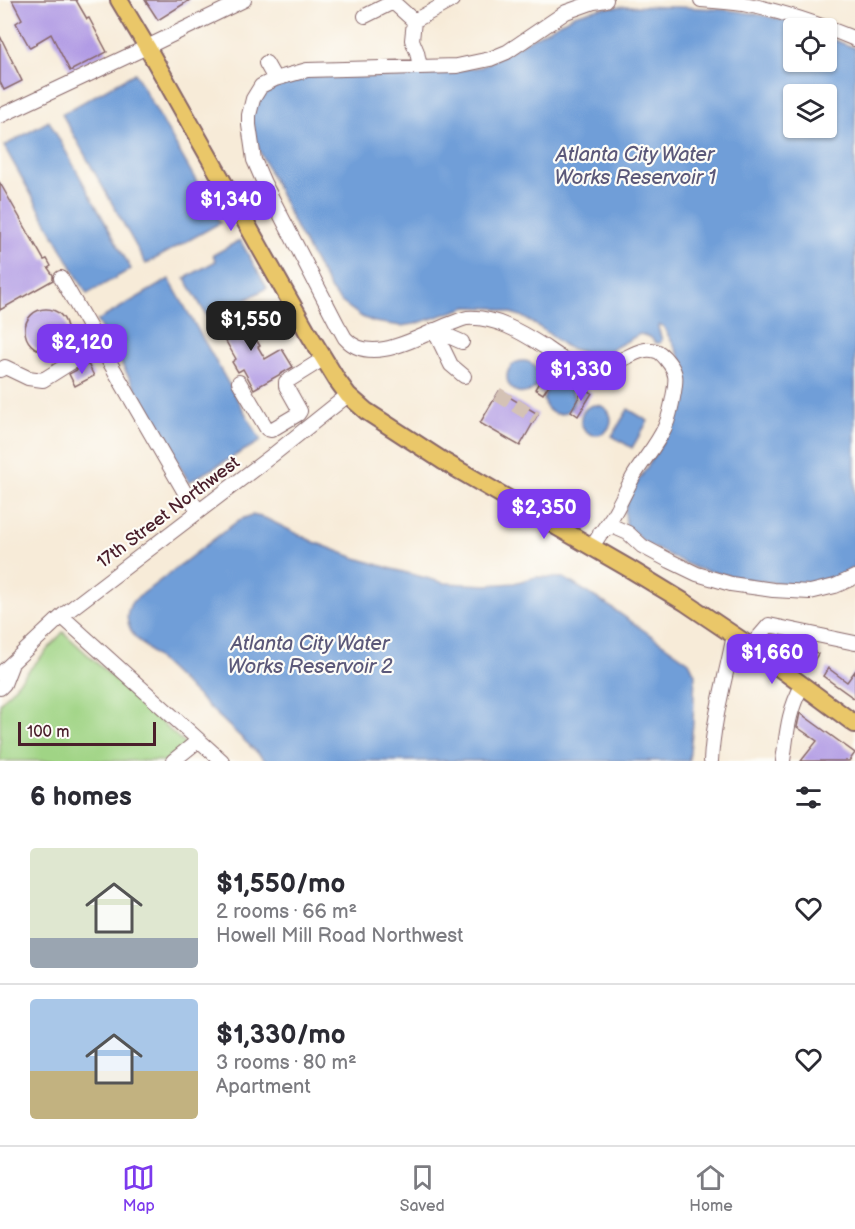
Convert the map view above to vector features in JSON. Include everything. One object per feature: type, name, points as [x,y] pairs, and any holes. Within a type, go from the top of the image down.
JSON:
[{"type":"main road","points":[[119,0],[307,331],[348,395],[366,411],[443,461],[596,540],[734,635],[855,724]]},
{"type":"street","points":[[414,21],[452,0]]},
{"type":"street","points":[[596,540],[665,427],[667,406],[675,386],[676,372],[657,351],[646,350],[602,367],[585,368],[564,361],[519,332],[484,319],[467,318],[436,334],[385,350],[372,351],[354,345],[345,338],[264,183],[255,160],[249,115],[253,99],[261,86],[275,79],[307,70],[457,66],[490,59],[507,52],[566,12],[606,0]]},
{"type":"street","points":[[701,0],[742,4],[787,14],[855,39]]},
{"type":"street","points":[[0,116],[119,55],[147,47],[239,1]]},
{"type":"street","points":[[365,16],[393,1],[414,21]]},
{"type":"street","points":[[414,21],[412,39],[420,68]]},
{"type":"street","points":[[266,63],[275,79]]},
{"type":"street","points":[[61,278],[184,491],[198,511]]},
{"type":"street","points":[[436,334],[446,335],[462,342]]},
{"type":"street","points":[[436,334],[451,365],[464,376]]},
{"type":"street","points":[[0,370],[5,367],[28,378],[43,380],[70,363],[101,348]]},
{"type":"street","points":[[239,382],[267,429],[272,430],[300,411],[286,382],[324,359]]},
{"type":"street","points":[[585,368],[596,380],[609,379]]},
{"type":"street","name":"17th Street Northwest","points":[[0,674],[63,615],[348,395]]},
{"type":"street","points":[[596,540],[612,526],[628,533],[642,546],[670,561],[698,574],[731,584],[810,592],[835,586],[855,577]]},
{"type":"street","points":[[63,615],[222,761]]},
{"type":"street","points":[[750,647],[769,625],[855,642]]},
{"type":"street","points":[[711,761],[734,635]]},
{"type":"street","name":"17th Street Northwest","points":[[0,688],[4,684],[13,661]]},
{"type":"street","points":[[783,761],[790,711],[802,686]]},
{"type":"street","points":[[173,761],[199,741]]},
{"type":"green space","points":[[63,632],[186,745],[165,761],[0,761],[0,703]]},
{"type":"water","name":"Atlanta City Water Works Reservoir 1","points":[[627,6],[718,9],[763,15],[783,21],[783,72],[837,72],[837,41],[855,48],[855,567],[830,580],[803,586],[749,580],[695,568],[646,544],[626,525],[627,498],[667,434],[681,397],[684,379],[682,363],[663,326],[658,327],[662,340],[660,343],[640,334],[605,353],[592,355],[566,347],[521,316],[494,308],[467,307],[415,324],[401,326],[374,322],[362,317],[340,301],[331,290],[297,230],[250,131],[250,117],[262,93],[286,80],[299,76],[327,75],[395,77],[481,67],[574,15],[600,8]]},
{"type":"water","points":[[135,73],[220,223],[146,264],[62,114]]},
{"type":"water","points":[[49,121],[131,269],[87,294],[4,146]]},
{"type":"water","points":[[240,240],[267,288],[238,304],[241,309],[212,325],[185,278],[216,261],[213,255]]},
{"type":"water","points":[[169,279],[261,441],[189,482],[97,321]]},
{"type":"water","points":[[523,361],[535,365],[539,377],[535,389],[523,393],[511,389],[507,377],[511,365]]},
{"type":"water","points":[[559,384],[570,388],[574,399],[570,410],[559,414],[548,410],[544,399],[548,388]]},
{"type":"water","points":[[596,405],[607,409],[611,420],[607,431],[596,435],[585,431],[581,420],[585,409]]},
{"type":"water","points":[[628,409],[648,421],[632,448],[612,436]]},
{"type":"water","name":"Atlanta City Water Works Reservoir 2","points":[[252,515],[265,518],[314,542],[353,557],[445,583],[487,585],[514,583],[536,577],[564,578],[606,604],[689,662],[695,674],[689,761],[266,761],[135,637],[128,620],[128,611],[132,602],[239,520]]},
{"type":"building","points":[[12,0],[76,0],[87,19],[89,18],[107,52],[70,71],[51,34],[30,48],[16,23],[22,19]]},
{"type":"building","points":[[145,0],[190,0],[158,20]]},
{"type":"building","points":[[0,36],[22,81],[4,90],[0,82]]},
{"type":"building","points":[[0,183],[44,260],[47,259],[51,266],[48,268],[53,275],[53,280],[0,310]]},
{"type":"building","points":[[46,309],[61,315],[67,330],[61,345],[46,351],[31,345],[25,330],[31,315]]},
{"type":"building","points":[[239,311],[265,359],[282,349],[293,367],[254,389],[243,369],[238,372],[232,362],[236,359],[216,324]]},
{"type":"building","points":[[88,364],[94,376],[75,386],[69,374]]},
{"type":"building","points":[[549,366],[558,371],[543,394],[535,389]]},
{"type":"building","points":[[584,388],[592,393],[578,416],[571,411]]},
{"type":"building","points":[[499,391],[538,414],[520,446],[480,423]]},
{"type":"building","points":[[802,644],[818,654],[812,664],[796,654]]},
{"type":"building","points":[[828,668],[847,682],[855,671],[855,699],[823,676]]},
{"type":"building","points":[[800,713],[855,753],[849,761],[801,761],[817,741],[797,727]]},
{"type":"tunnel","points":[[497,394],[536,418]]}]
